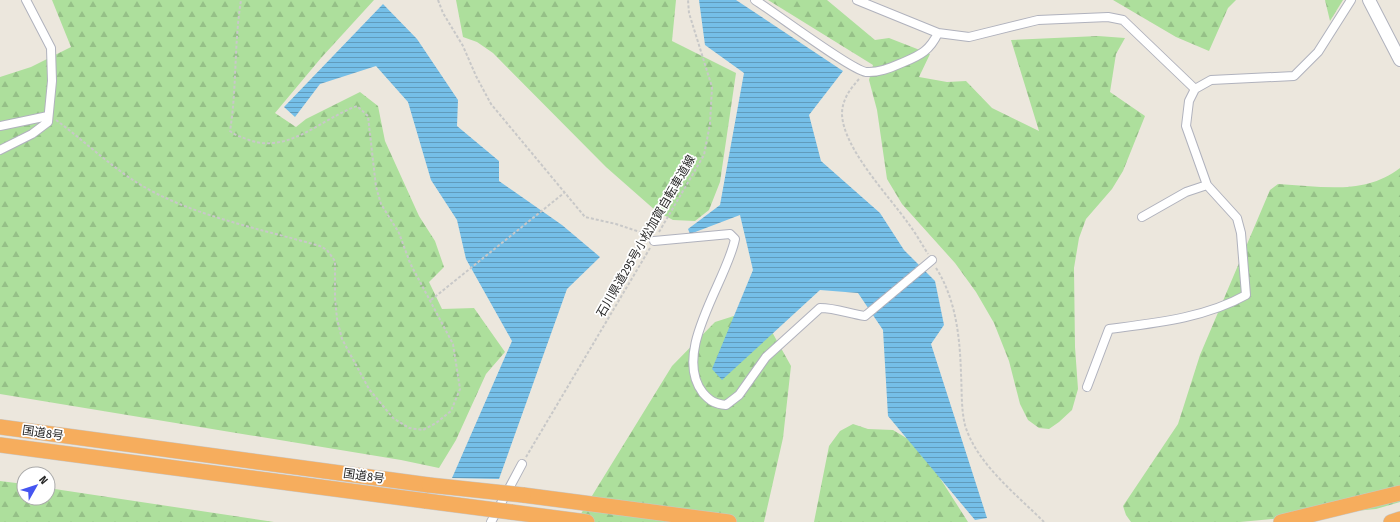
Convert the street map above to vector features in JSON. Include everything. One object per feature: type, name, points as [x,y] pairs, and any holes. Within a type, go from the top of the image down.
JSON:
[{"type":"highway","name":"国道8号","points":[[0,427],[429,485],[523,495],[729,522]]},
{"type":"highway","name":"国道8号","points":[[0,445],[587,522]]},
{"type":"highway","points":[[1281,522],[1400,493]]},
{"type":"highway","points":[[1391,522],[1400,519]]},
{"type":"street","points":[[0,150],[32,134],[48,122],[52,81],[51,48],[26,0]]},
{"type":"street","points":[[755,0],[842,59],[864,72],[881,71],[921,55],[934,42],[938,33]]},
{"type":"street","points":[[857,0],[938,33],[969,37],[1038,20],[1108,17],[1123,20],[1195,89]]},
{"type":"street","points":[[1087,387],[1109,329],[1176,320],[1234,302],[1246,295],[1241,233],[1237,218],[1207,185],[1186,126],[1189,101],[1195,89],[1211,80],[1294,76],[1318,52],[1350,0]]},
{"type":"street","points":[[1369,0],[1400,60]]},
{"type":"street","points":[[0,126],[48,116]]},
{"type":"street","points":[[1142,217],[1186,192],[1207,185]]},
{"type":"street","points":[[654,239],[730,234],[735,239],[700,328],[693,365],[699,387],[710,401],[726,406],[740,395],[766,357],[820,308],[832,308],[851,314],[865,316],[929,262]]},
{"type":"street","points":[[491,522],[522,464]]},
{"type":"path","points":[[48,116],[135,182],[163,197],[203,212],[320,246],[327,250],[336,261],[335,298],[337,318],[342,339],[369,389],[393,418],[409,428],[423,430],[436,423],[451,411],[460,389],[453,344],[410,263],[399,233],[381,204],[376,186],[368,116],[357,106],[343,111],[300,136],[285,142],[255,142],[235,135],[230,131],[234,108],[237,27],[241,0]]},
{"type":"path","points":[[438,0],[443,13],[463,46],[476,76],[491,104],[585,217],[616,224],[654,239]]},
{"type":"path","name":"石川県道295号小松加賀自転車道線","points":[[522,464],[704,155],[710,124],[712,87],[689,13],[688,0]]},
{"type":"path","points":[[864,72],[848,92],[842,113],[846,133],[859,158],[909,224],[929,262],[942,277],[953,306],[960,349],[962,408],[968,434],[983,460],[1044,522]]},
{"type":"path","points":[[431,300],[564,193]]},
{"type":"green space","points":[[52,0],[374,0],[321,58],[275,113],[296,127],[306,119],[360,92],[378,106],[385,141],[419,216],[435,241],[444,267],[429,282],[442,309],[474,308],[505,352],[486,374],[456,440],[439,468],[401,460],[0,394],[0,77],[31,67],[71,47]]},
{"type":"green space","points":[[456,0],[676,0],[672,41],[736,73],[720,182],[709,210],[695,221],[673,220],[656,211],[606,167],[493,53],[477,42],[463,37]]},
{"type":"green space","points":[[768,0],[827,0],[875,40],[889,38],[930,54],[919,77],[947,82],[966,81],[992,108],[1039,131],[1011,40],[1098,36],[1125,38],[1116,54],[1110,92],[1145,116],[1123,171],[1112,189],[1086,219],[1079,238],[1074,268],[1075,347],[1078,389],[1072,410],[1049,429],[1039,428],[1028,420],[1020,404],[1009,361],[994,323],[976,292],[955,263],[902,204],[887,179],[877,110],[869,80],[873,65]]},
{"type":"green space","points":[[1113,0],[1236,0],[1228,8],[1209,51],[1176,37]]},
{"type":"green space","points":[[1325,0],[1343,0],[1330,21]]},
{"type":"green space","points":[[1400,168],[1400,502],[1376,509],[1240,522],[1131,522],[1126,515],[1123,506],[1178,424],[1200,355],[1270,190],[1278,184],[1326,187],[1357,186],[1372,183],[1386,177]]},
{"type":"green space","points":[[737,315],[767,323],[791,366],[783,438],[764,522],[578,522],[579,517],[672,366],[715,322]]},
{"type":"green space","points":[[853,424],[868,429],[893,430],[908,439],[938,475],[968,522],[814,522],[829,446],[840,431]]},
{"type":"green space","points":[[0,481],[16,483],[16,506],[56,506],[56,489],[274,522],[0,522]]},
{"type":"water","points":[[699,0],[736,0],[843,71],[809,115],[821,161],[880,213],[904,250],[935,281],[944,325],[931,344],[987,518],[975,520],[888,416],[883,330],[858,293],[820,290],[722,380],[712,369],[753,270],[740,215],[690,234],[688,229],[720,205],[744,73],[705,45]]},
{"type":"water","points":[[383,4],[417,39],[458,100],[457,126],[499,161],[499,181],[562,225],[600,257],[567,289],[499,479],[452,478],[512,341],[466,259],[457,220],[431,180],[408,102],[376,66],[320,84],[295,117],[284,107]]}]
